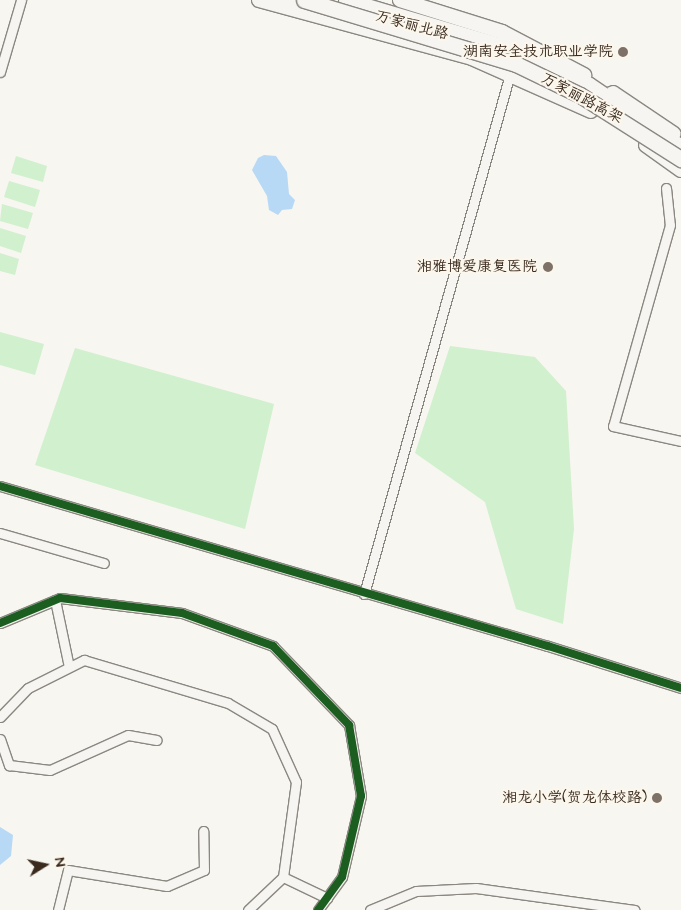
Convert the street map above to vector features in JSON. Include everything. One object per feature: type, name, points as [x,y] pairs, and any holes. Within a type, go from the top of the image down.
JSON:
[{"type":"highway","points":[[277,0],[473,54],[510,74]]},
{"type":"highway","name":"万家丽路高架","points":[[304,0],[516,64],[580,95],[681,159]]},
{"type":"highway","name":"万家丽路高架","points":[[346,0],[528,54],[589,85],[681,147]]},
{"type":"main road","name":"万家丽北路","points":[[259,0],[472,58],[577,102],[681,170]]},
{"type":"main road","name":"万家丽北路","points":[[400,0],[510,36],[596,82],[681,138]]},
{"type":"street","points":[[0,72],[21,0]]},
{"type":"street","points":[[364,594],[510,74]]},
{"type":"street","points":[[666,188],[670,224],[613,426],[681,441]]},
{"type":"street","points":[[0,486],[364,594],[548,646],[681,688]]},
{"type":"street","points":[[0,533],[104,563]]},
{"type":"street","points":[[55,600],[69,667]]},
{"type":"street","points":[[0,622],[55,600],[182,613],[273,646],[349,725],[361,796],[342,877],[318,910]]},
{"type":"street","points":[[0,717],[28,688],[84,660],[228,703],[272,729],[296,782],[283,877],[248,910]]},
{"type":"street","points":[[0,739],[9,765],[50,770],[128,735],[157,740]]},
{"type":"street","points":[[58,910],[68,870],[167,886],[204,870],[203,832]]},
{"type":"street","points":[[283,877],[327,898]]},
{"type":"street","points":[[370,910],[416,891],[476,888],[634,910]]},
{"type":"green space","points":[[16,156],[47,166],[43,182],[11,173]]},
{"type":"green space","points":[[9,181],[40,190],[35,207],[4,197]]},
{"type":"green space","points":[[2,204],[33,213],[28,229],[0,221]]},
{"type":"green space","points":[[0,228],[26,236],[21,253],[0,246]]},
{"type":"green space","points":[[0,253],[19,259],[15,275],[0,271]]},
{"type":"green space","points":[[0,332],[44,344],[35,375],[0,365]]},
{"type":"green space","points":[[450,346],[535,357],[566,391],[574,529],[563,624],[516,609],[485,502],[415,453]]},
{"type":"green space","points":[[75,348],[274,404],[245,529],[35,465]]},
{"type":"water","points":[[264,155],[276,156],[287,172],[289,194],[295,200],[292,209],[282,210],[278,215],[269,210],[267,196],[252,170],[258,158]]},
{"type":"water","points":[[0,827],[13,835],[11,856],[0,865]]},
{"type":"cycle path","points":[[0,486],[548,646],[681,688]]},
{"type":"cycle path","points":[[0,623],[60,598],[182,613],[273,646],[349,725],[361,796],[342,877],[318,910]]},
{"type":"place","name":"湖南安全技术职业学院","points":[[623,52]]},
{"type":"place","name":"湘雅博爱康复医院","points":[[548,267]]},
{"type":"place","name":"湘龙小学(贺龙体校路)","points":[[657,798]]}]
